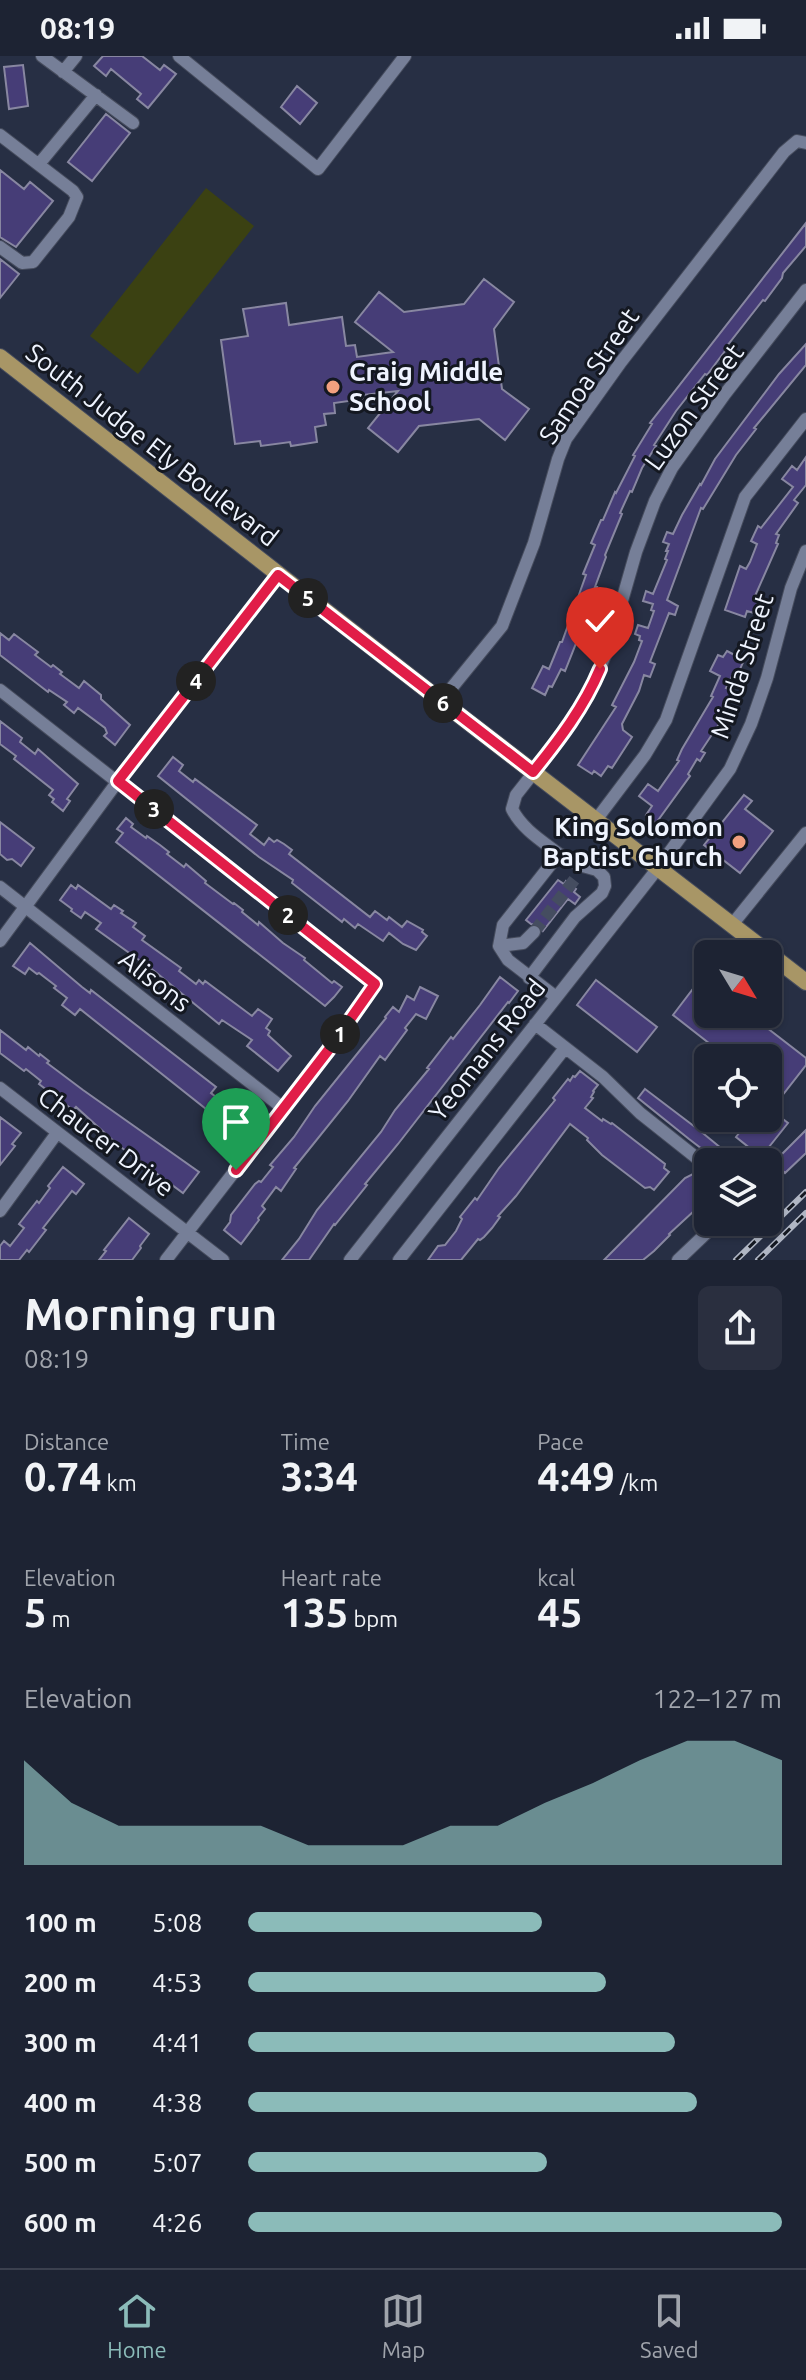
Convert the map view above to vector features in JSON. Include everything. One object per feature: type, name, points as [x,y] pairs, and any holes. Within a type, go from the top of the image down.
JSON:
[{"type":"main road","name":"South Judge Ely Boulevard","points":[[0,357],[806,982]]},
{"type":"street","points":[[42,56],[133,123]]},
{"type":"street","points":[[63,72],[76,56]]},
{"type":"street","points":[[179,56],[318,169],[405,56]]},
{"type":"street","points":[[39,164],[96,95]]},
{"type":"street","points":[[0,135],[77,197],[75,208],[33,262],[22,263],[0,247]]},
{"type":"street","name":"Samoa Street","points":[[441,701],[502,626],[534,543],[566,439],[621,362],[784,152],[801,142]]},
{"type":"street","name":"Luzon Street","points":[[559,854],[530,832],[512,809],[516,795],[588,696],[609,646],[633,561],[655,501],[672,468],[806,290]]},
{"type":"street","points":[[596,820],[645,755],[666,720],[745,497],[806,419]]},
{"type":"street","name":"Minda Street","points":[[658,868],[730,769],[751,724],[791,588],[806,551]]},
{"type":"street","points":[[0,941],[118,781],[278,575]]},
{"type":"street","points":[[0,690],[375,984],[284,1109],[166,1260]]},
{"type":"street","points":[[731,926],[806,833]]},
{"type":"street","points":[[529,978],[575,917],[602,893],[604,877],[597,870],[584,872],[559,854],[503,925],[499,946],[508,960],[529,978],[556,997]]},
{"type":"street","name":"Yeomans Road","points":[[350,1260],[658,868]]},
{"type":"street","name":"Alisons","points":[[0,887],[284,1109]]},
{"type":"street","points":[[499,946],[523,943],[534,932]]},
{"type":"street","points":[[535,1024],[603,1077],[640,1113],[694,1156]]},
{"type":"street","points":[[399,1260],[565,1048]]},
{"type":"street","name":"Chaucer Drive","points":[[0,1088],[223,1260]]},
{"type":"street","points":[[0,1211],[57,1133]]},
{"type":"street","points":[[678,1260],[703,1236]]},
{"type":"green space","points":[[206,188],[254,226],[138,374],[90,336]]},
{"type":"building","points":[[103,56],[142,56],[160,70],[164,65],[176,74],[148,108],[137,99],[141,94],[111,69],[106,76],[94,66]]},
{"type":"building","points":[[23,65],[28,106],[9,109],[4,67]]},
{"type":"building","points":[[297,86],[317,103],[300,124],[281,107]]},
{"type":"building","points":[[106,114],[130,133],[92,181],[68,162]]},
{"type":"building","points":[[0,170],[24,189],[30,182],[53,201],[16,247],[0,237]]},
{"type":"building","points":[[806,223],[806,246],[676,411],[654,445],[620,513],[595,587],[585,633],[582,632],[577,641],[565,671],[561,669],[545,695],[532,688],[543,666],[549,669],[562,642],[595,545],[591,543],[650,423]]},
{"type":"building","points":[[0,259],[19,274],[0,298]]},
{"type":"building","points":[[484,279],[514,302],[494,329],[502,389],[529,409],[505,440],[479,419],[419,426],[398,452],[368,428],[398,391],[362,395],[363,399],[334,403],[335,413],[324,414],[326,425],[315,427],[317,442],[291,446],[290,442],[261,446],[260,441],[235,444],[221,340],[248,336],[243,309],[286,303],[289,325],[342,317],[346,346],[355,345],[357,357],[393,352],[355,322],[379,292],[404,312],[464,304]]},
{"type":"building","points":[[806,344],[806,365],[754,428],[701,508],[667,600],[678,606],[675,615],[669,613],[650,662],[655,664],[650,677],[644,675],[622,724],[623,730],[632,737],[612,768],[608,766],[601,776],[594,771],[592,774],[578,765],[616,707],[612,705],[642,641],[635,634],[638,625],[648,628],[654,611],[651,610],[653,604],[643,601],[646,591],[653,594],[667,560],[669,544],[663,542],[667,532],[673,534],[715,459],[779,374]]},
{"type":"building","points":[[806,457],[806,485],[794,500],[798,503],[776,534],[779,535],[778,544],[755,596],[760,597],[754,613],[747,611],[745,617],[725,610],[740,566],[746,569],[750,562],[757,544],[751,541],[758,526],[761,528],[793,487],[782,479],[792,466],[797,470]]},
{"type":"building","points":[[0,633],[9,640],[14,634],[38,652],[35,655],[51,667],[53,665],[79,688],[84,681],[101,695],[101,699],[130,725],[115,745],[104,736],[107,733],[105,728],[78,708],[74,713],[64,705],[67,702],[48,692],[0,655]]},
{"type":"building","points":[[727,651],[744,660],[738,674],[734,672],[726,688],[733,691],[721,721],[701,751],[705,753],[700,761],[697,759],[688,774],[690,776],[656,823],[646,815],[652,806],[639,796],[648,784],[658,791],[679,761],[682,749],[713,697],[720,676],[710,671],[718,655],[723,657]]},
{"type":"building","points":[[0,721],[22,738],[20,742],[35,754],[38,749],[78,784],[63,811],[52,802],[54,799],[49,795],[53,790],[0,744]]},
{"type":"building","points":[[173,757],[183,765],[179,771],[193,782],[195,779],[257,825],[250,834],[264,845],[269,838],[284,844],[292,850],[289,854],[370,917],[375,911],[402,927],[407,921],[427,936],[416,950],[389,933],[383,941],[358,924],[355,928],[344,919],[342,922],[292,883],[293,880],[259,857],[158,776]]},
{"type":"building","points":[[744,795],[752,801],[745,809],[773,831],[740,873],[704,845]]},
{"type":"building","points":[[126,818],[133,824],[131,827],[160,845],[184,867],[186,864],[258,925],[259,922],[332,983],[334,981],[342,987],[334,997],[325,1006],[116,842],[123,833],[117,829]]},
{"type":"building","points":[[0,822],[34,848],[21,866],[0,854]]},
{"type":"building","points":[[558,880],[564,884],[566,881],[580,897],[575,904],[568,899],[543,931],[540,925],[526,920]]},
{"type":"building","points":[[71,885],[76,889],[78,885],[111,909],[114,905],[123,911],[121,913],[136,923],[133,927],[145,936],[142,940],[181,968],[179,971],[196,984],[199,980],[203,984],[205,981],[252,1016],[258,1009],[272,1019],[266,1028],[270,1031],[268,1035],[291,1056],[278,1071],[247,1046],[252,1040],[222,1020],[219,1024],[96,929],[101,923],[85,912],[81,918],[71,911],[60,900]]},
{"type":"building","points":[[30,943],[82,987],[90,993],[91,990],[216,1087],[211,1093],[226,1105],[231,1098],[247,1111],[235,1127],[225,1136],[211,1124],[216,1117],[80,1009],[75,1015],[62,1005],[67,998],[54,988],[56,986],[29,968],[25,974],[13,966]]},
{"type":"building","points":[[500,977],[518,991],[509,1003],[365,1184],[309,1260],[282,1260],[317,1210]]},
{"type":"building","points":[[596,980],[657,1027],[637,1052],[577,1005]]},
{"type":"building","points":[[420,987],[438,996],[426,1019],[416,1014],[385,1060],[380,1056],[294,1168],[281,1191],[276,1187],[262,1206],[265,1209],[259,1220],[241,1244],[224,1230],[231,1215],[273,1167],[270,1165],[393,1007],[399,1012],[407,996],[414,1000]]},
{"type":"building","points":[[694,987],[694,1028],[767,1028],[806,1058],[806,1065],[782,1096],[782,1044],[710,1044],[673,1015]]},
{"type":"building","points":[[0,1030],[26,1050],[28,1047],[40,1054],[49,1061],[47,1063],[83,1090],[199,1172],[183,1193],[118,1145],[76,1107],[73,1110],[39,1084],[41,1081],[26,1069],[24,1071],[0,1053]]},
{"type":"building","points":[[580,1071],[598,1085],[585,1108],[602,1121],[612,1123],[665,1164],[664,1168],[669,1172],[654,1190],[645,1188],[602,1155],[588,1138],[570,1124],[498,1216],[492,1228],[478,1239],[461,1260],[428,1260],[438,1246],[445,1245],[456,1231],[462,1219],[460,1217],[475,1198],[477,1200],[568,1079],[570,1081]]},
{"type":"building","points":[[645,1089],[694,1126],[694,1132],[701,1132],[721,1148],[701,1148],[638,1098]]},
{"type":"building","points":[[0,1117],[21,1133],[0,1165]]},
{"type":"building","points":[[806,1130],[806,1153],[785,1173],[782,1170],[782,1154]]},
{"type":"building","points":[[740,1132],[781,1132],[768,1148],[750,1148],[736,1137]]},
{"type":"building","points":[[63,1167],[84,1184],[76,1194],[72,1191],[29,1252],[27,1250],[19,1260],[0,1260],[0,1246],[4,1241],[10,1246],[24,1228],[19,1224],[37,1201],[39,1203]]},
{"type":"building","points":[[694,1174],[694,1211],[643,1260],[604,1260],[685,1178]]},
{"type":"building","points":[[129,1218],[149,1234],[141,1248],[132,1260],[99,1260],[104,1250]]},
{"type":"tunnel","points":[[534,932],[578,875]]},
{"type":"railway","points":[[736,1260],[806,1192]]},
{"type":"railway","points":[[758,1260],[806,1213]]},
{"type":"place","name":"Craig Middle School","points":[[333,387]]},
{"type":"place","name":"King Solomon Baptist Church","points":[[739,842]]},
{"type":"route","points":[[236,1170],[375,984],[118,781],[278,575],[533,772],[588,696],[600,669]]}]
